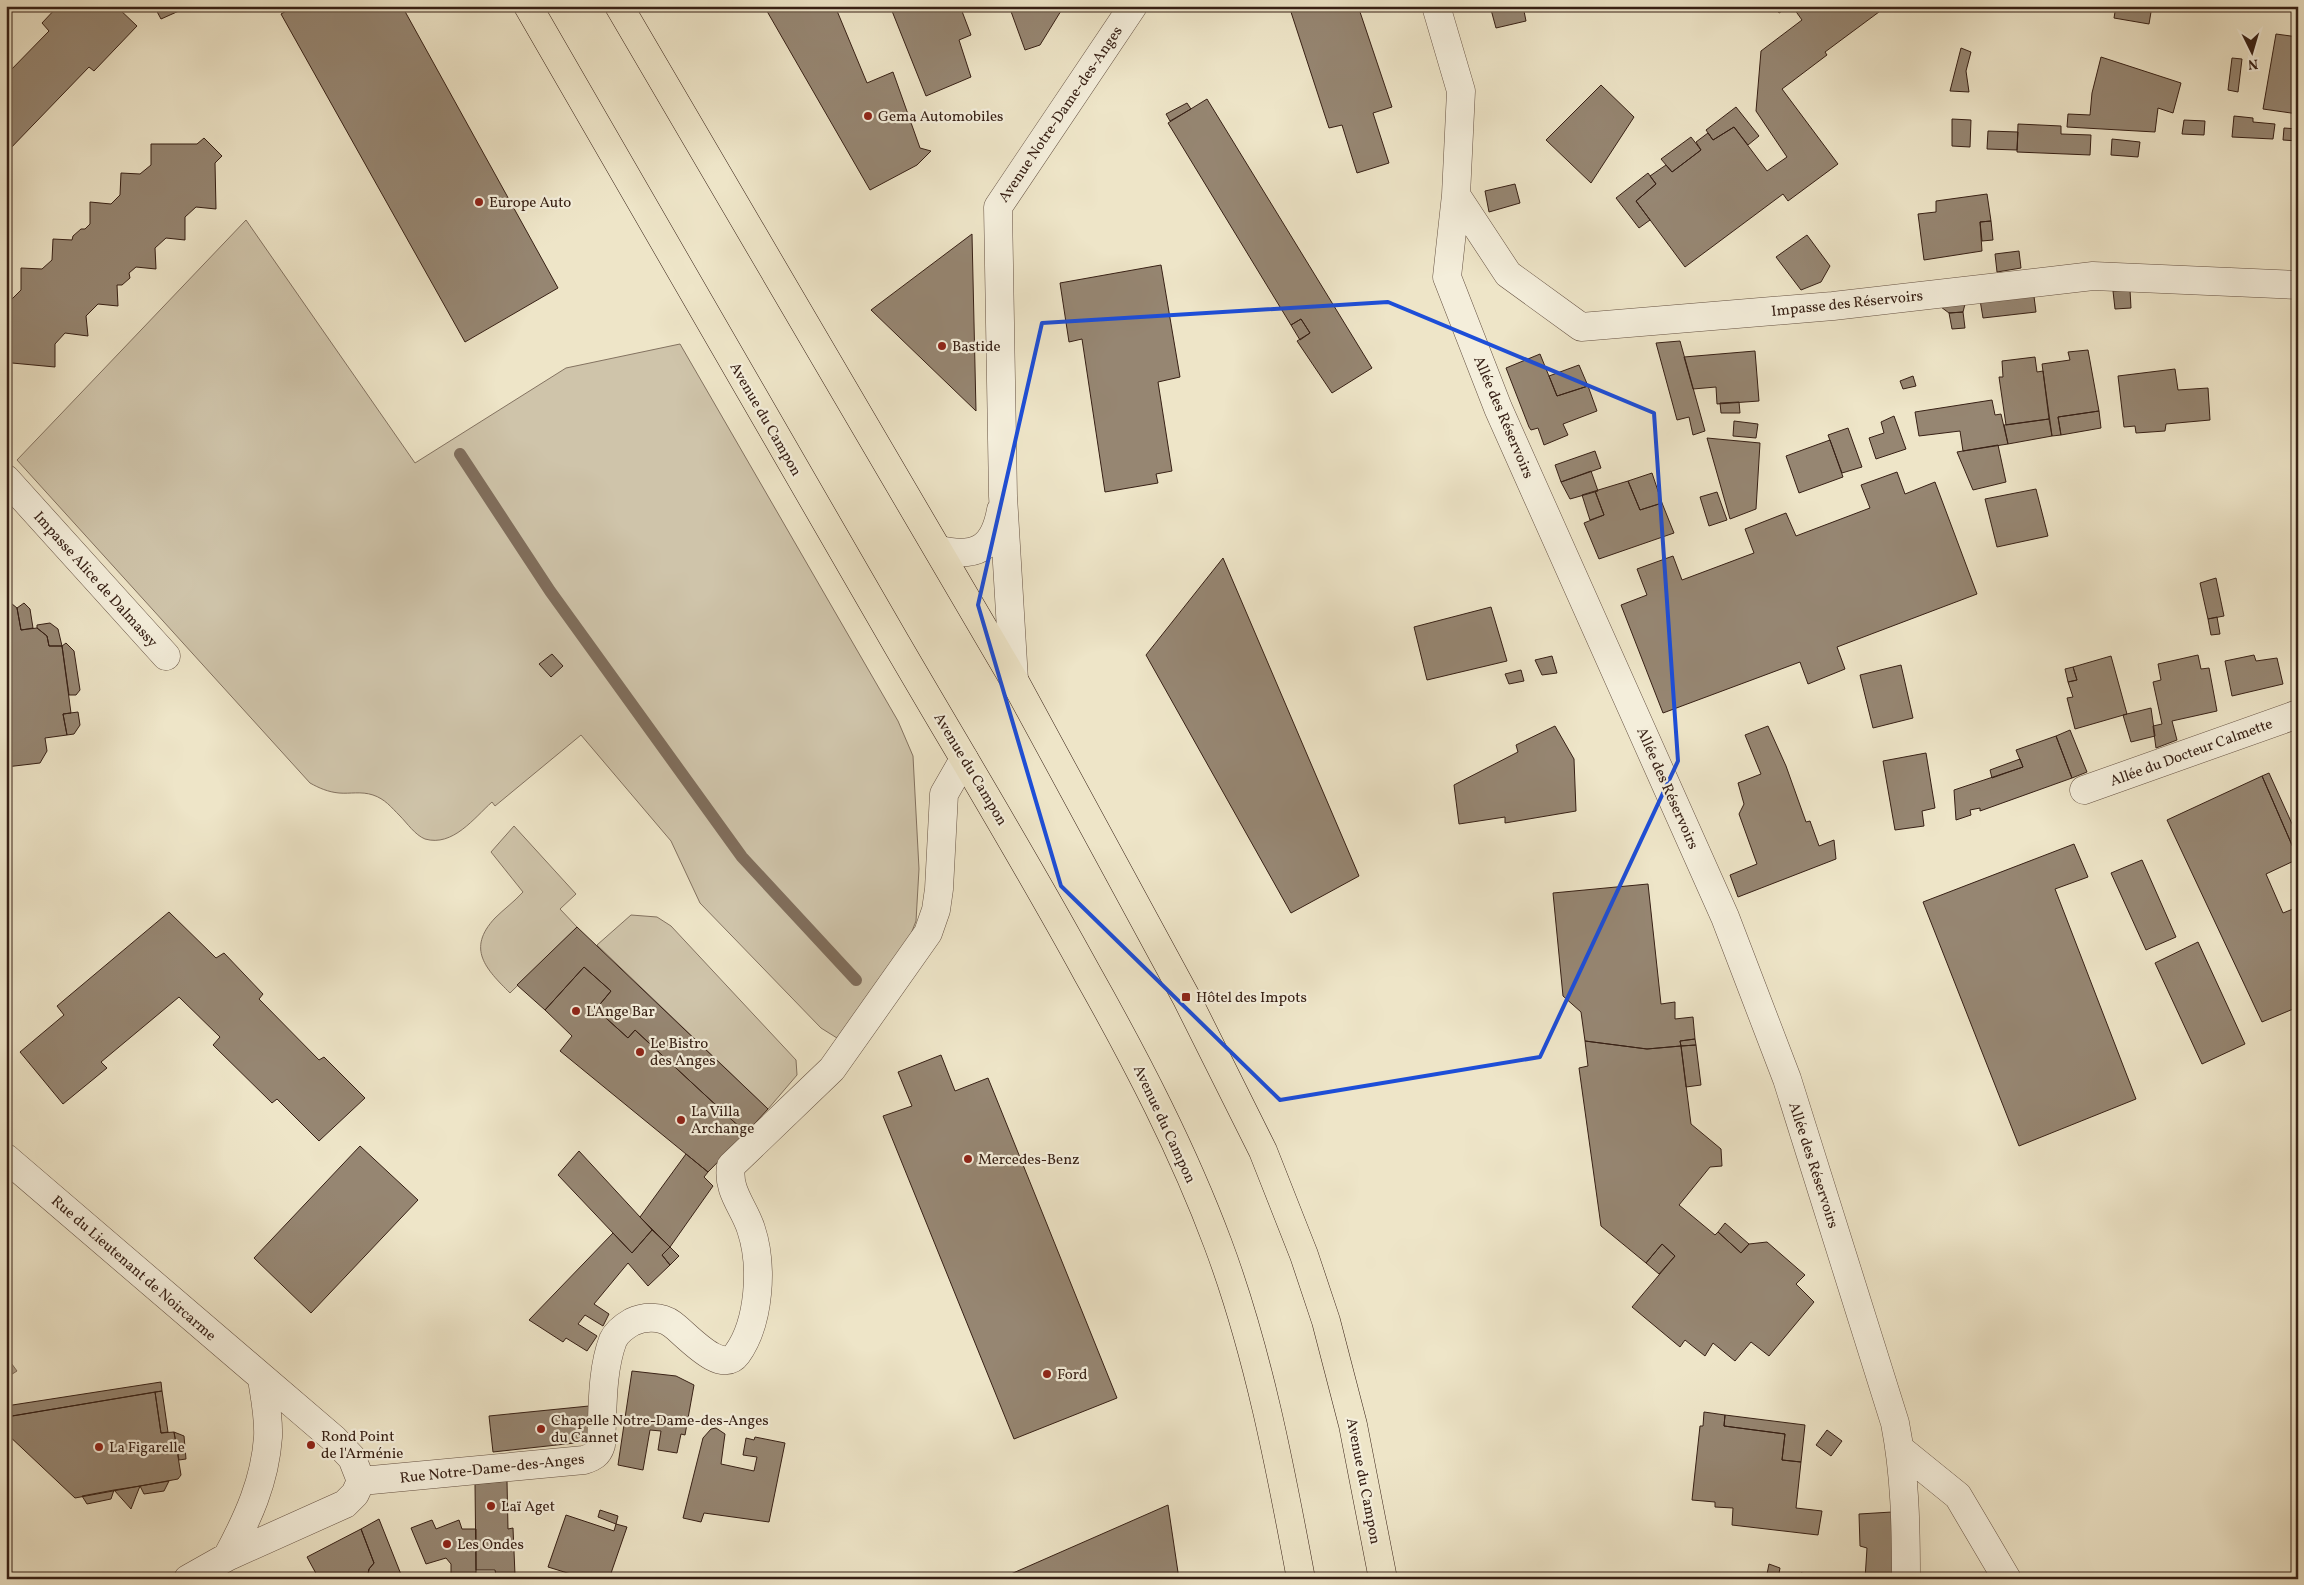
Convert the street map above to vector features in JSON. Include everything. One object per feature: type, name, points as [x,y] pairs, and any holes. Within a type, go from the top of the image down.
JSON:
[{"type":"main road","name":"Avenue du Campon","points":[[528,6],[964,760],[1028,865],[1131,1052],[1189,1174],[1215,1236],[1244,1325],[1284,1489],[1301,1579]]},
{"type":"main road","name":"Avenue du Campon","points":[[619,6],[1014,680],[1186,997],[1263,1151],[1304,1255],[1326,1321],[1353,1424],[1383,1579]]},
{"type":"street","name":"Avenue Notre-Dame-des-Anges","points":[[1014,680],[1003,496],[998,207],[1133,6]]},
{"type":"street","name":"Allée des Réservoirs","points":[[1436,6],[1461,91],[1456,195],[1447,277],[1498,408],[1725,917],[1786,1080],[1895,1423],[1900,1449],[1906,1526],[1906,1579]]},
{"type":"street","name":"Impasse des Réservoirs","points":[[1456,195],[1508,274],[1581,328],[1832,306],[2093,276],[2298,285]]},
{"type":"street","name":"Impasse Alice de Dalmassy","points":[[6,480],[166,656]]},
{"type":"street","name":"Avenue Notre-Dame-des-Anges","points":[[938,550],[958,554],[984,546],[993,537],[999,523],[1003,496]]},
{"type":"street","name":"Allée du Docteur Calmette","points":[[2084,790],[2298,714]]},
{"type":"street","name":"Rue Notre-Dame-des-Anges","points":[[361,1481],[584,1460],[592,1457],[598,1453],[601,1445],[605,1380],[614,1337],[623,1327],[637,1320],[655,1318],[671,1323],[694,1344],[722,1361],[730,1360],[736,1354],[751,1321],[758,1288],[759,1263],[751,1229],[732,1190],[730,1177],[732,1166],[832,1069],[928,933],[936,910],[939,889],[944,794],[964,760]]},
{"type":"street","name":"Rue du Lieutenant de Noircarme","points":[[6,1158],[334,1439],[352,1458],[361,1481]]},
{"type":"street","points":[[227,1557],[248,1518],[258,1491],[265,1462],[268,1436],[262,1379]]},
{"type":"street","points":[[1900,1449],[1958,1496],[2007,1579]]},
{"type":"street","points":[[188,1579],[227,1557],[345,1504],[355,1494],[361,1481]]},
{"type":"highlighted area","points":[[1388,302],[1654,413],[1678,761],[1540,1057],[1280,1100],[1061,886],[978,605],[1042,323]]},
{"type":"shaded area","points":[[246,220],[415,463],[566,368],[680,344],[898,721],[913,756],[919,869],[916,921],[909,939],[837,1038],[821,1028],[700,903],[671,841],[581,735],[495,806],[492,802],[462,830],[445,839],[435,840],[421,837],[388,804],[373,795],[327,791],[317,787],[310,783],[17,460]]},
{"type":"shaded area","points":[[514,826],[576,894],[560,909],[577,927],[510,993],[487,967],[481,949],[486,929],[523,892],[491,852]]},
{"type":"shaded area","points":[[631,915],[657,917],[671,926],[796,1060],[797,1075],[768,1109],[597,945]]},
{"type":"shaded area","points":[[6,1356],[17,1371],[6,1378]]},
{"type":"building","points":[[58,6],[116,6],[137,26],[94,71],[89,67],[6,153],[6,75],[49,31],[42,23]]},
{"type":"building","points":[[154,6],[190,6],[161,19]]},
{"type":"building","points":[[295,6],[402,6],[558,288],[465,342],[281,14]]},
{"type":"building","name":"Gema Automobiles","points":[[764,6],[835,6],[867,83],[893,72],[920,148],[931,151],[917,165],[870,190]]},
{"type":"building","points":[[890,6],[960,6],[971,35],[959,40],[971,77],[926,96]]},
{"type":"building","points":[[1009,6],[1064,6],[1040,45],[1025,50]]},
{"type":"building","points":[[1289,6],[1358,6],[1392,107],[1373,113],[1389,163],[1357,173],[1342,125],[1329,128]]},
{"type":"building","points":[[1490,6],[1523,6],[1526,21],[1496,28]]},
{"type":"building","points":[[1774,6],[1790,6],[1779,13]]},
{"type":"building","points":[[1792,6],[1887,6],[1825,52],[1827,55],[1782,89],[1838,164],[1788,201],[1783,194],[1685,267],[1636,201],[1656,184],[1650,176],[1666,165],[1672,172],[1701,150],[1696,142],[1708,133],[1713,140],[1734,127],[1767,171],[1787,157],[1756,111],[1761,51],[1802,20]]},
{"type":"building","points":[[2116,6],[2152,6],[2149,24],[2114,18]]},
{"type":"building","points":[[2276,34],[2298,37],[2298,114],[2263,109]]},
{"type":"building","points":[[1961,48],[1971,52],[1966,71],[1969,92],[1950,91]]},
{"type":"building","points":[[2101,57],[2181,83],[2173,113],[2158,108],[2155,132],[2067,127],[2068,114],[2090,115],[2092,93]]},
{"type":"building","points":[[2232,58],[2242,59],[2238,92],[2228,90]]},
{"type":"building","points":[[1601,85],[1634,117],[1591,183],[1546,140]]},
{"type":"building","points":[[1207,99],[1372,368],[1332,393],[1297,341],[1310,333],[1301,319],[1291,325],[1168,123]]},
{"type":"building","points":[[1187,103],[1191,109],[1170,121],[1166,114]]},
{"type":"building","points":[[1736,107],[1759,136],[1748,145],[1734,127],[1713,140],[1706,130]]},
{"type":"building","points":[[2234,116],[2253,118],[2253,122],[2275,124],[2273,139],[2232,137]]},
{"type":"building","points":[[1952,119],[1971,120],[1970,147],[1952,146]]},
{"type":"building","points":[[2184,120],[2205,121],[2204,135],[2182,134]]},
{"type":"building","points":[[2018,124],[2061,126],[2061,134],[2091,135],[2090,155],[2017,152]]},
{"type":"building","points":[[2284,128],[2298,129],[2298,141],[2283,140]]},
{"type":"building","points":[[1988,131],[2018,132],[2017,150],[1987,149]]},
{"type":"building","points":[[1691,137],[1701,150],[1672,172],[1661,159]]},
{"type":"building","points":[[204,138],[222,156],[215,163],[216,209],[196,207],[185,217],[185,240],[166,238],[155,248],[156,269],[136,267],[129,273],[130,278],[122,285],[117,285],[118,306],[98,304],[86,316],[88,336],[65,333],[55,344],[55,367],[12,363],[6,368],[6,299],[12,299],[21,290],[21,268],[42,269],[52,260],[53,239],[72,240],[73,236],[81,229],[85,229],[90,224],[90,202],[111,204],[120,195],[121,173],[140,174],[151,165],[151,144],[197,144]]},
{"type":"building","points":[[2112,139],[2140,142],[2138,157],[2111,155]]},
{"type":"building","points":[[1648,173],[1656,184],[1636,201],[1650,220],[1639,228],[1616,198]]},
{"type":"building","points":[[1515,184],[1520,203],[1489,212],[1485,191]]},
{"type":"building","points":[[1987,194],[1991,221],[1980,222],[1982,251],[1924,260],[1918,214],[1936,212],[1936,201]]},
{"type":"building","points":[[1991,221],[1993,240],[1982,241],[1980,222]]},
{"type":"building","points":[[972,234],[976,411],[871,310]]},
{"type":"building","points":[[1807,235],[1830,266],[1821,282],[1801,290],[1776,257]]},
{"type":"building","points":[[2019,251],[2021,268],[1997,272],[1995,254]]},
{"type":"building","points":[[1161,265],[1180,377],[1158,382],[1172,471],[1156,474],[1158,483],[1105,492],[1082,339],[1069,342],[1060,283]]},
{"type":"building","points":[[2033,289],[2036,312],[1983,318],[1979,294]]},
{"type":"building","points":[[2130,290],[2131,308],[2115,309],[2113,291]]},
{"type":"building","points":[[1967,296],[1963,312],[1949,313],[1933,301]]},
{"type":"building","points":[[1963,312],[1965,328],[1952,329],[1949,313]]},
{"type":"building","points":[[1301,319],[1310,333],[1300,340],[1291,325]]},
{"type":"building","points":[[1680,341],[1705,431],[1693,435],[1689,417],[1677,420],[1656,343]]},
{"type":"building","points":[[2088,350],[2099,411],[2058,417],[2061,435],[2052,436],[2042,364],[2070,360],[2068,352]]},
{"type":"building","points":[[1755,351],[1759,401],[1717,404],[1716,387],[1693,389],[1684,357]]},
{"type":"building","points":[[1540,354],[1557,396],[1588,386],[1597,411],[1563,424],[1568,435],[1544,445],[1538,428],[1531,430],[1529,427],[1506,368]]},
{"type":"building","points":[[2035,357],[2037,372],[2043,371],[2049,419],[2006,425],[1999,377],[2003,377],[2002,361]]},
{"type":"building","points":[[1579,365],[1588,386],[1557,396],[1549,376]]},
{"type":"building","points":[[2175,369],[2178,390],[2208,388],[2210,420],[2166,424],[2165,431],[2136,433],[2135,426],[2124,427],[2118,376]]},
{"type":"building","points":[[1913,376],[1916,386],[1903,389],[1900,381]]},
{"type":"building","points":[[1992,400],[1995,415],[2001,414],[2008,444],[1963,451],[1960,431],[1919,436],[1915,412]]},
{"type":"building","points":[[1739,402],[1740,413],[1721,413],[1720,403]]},
{"type":"building","points":[[2099,411],[2101,428],[2061,435],[2058,417]]},
{"type":"building","points":[[1894,416],[1906,449],[1876,459],[1869,438],[1884,433],[1881,422]]},
{"type":"building","points":[[2049,419],[2052,436],[2008,444],[2004,425]]},
{"type":"building","points":[[1734,421],[1758,424],[1756,438],[1733,436]]},
{"type":"building","points":[[1848,428],[1862,467],[1842,473],[1828,435]]},
{"type":"building","points":[[1707,438],[1760,443],[1756,509],[1730,519]]},
{"type":"building","points":[[1830,440],[1843,477],[1799,493],[1786,456]]},
{"type":"building","points":[[1998,445],[2006,482],[1973,490],[1957,452]]},
{"type":"building","points":[[1595,451],[1601,468],[1561,482],[1555,465]]},
{"type":"building","points":[[1591,471],[1598,491],[1570,499],[1561,482]]},
{"type":"building","points":[[1897,472],[1905,494],[1935,482],[1977,594],[1837,647],[1845,669],[1808,684],[1800,662],[1663,713],[1621,605],[1647,595],[1637,569],[1673,556],[1682,580],[1754,553],[1745,529],[1786,513],[1796,536],[1870,508],[1861,485]]},
{"type":"building","points":[[1652,473],[1662,503],[1640,510],[1628,481]]},
{"type":"building","points":[[1628,481],[1640,510],[1662,503],[1674,533],[1599,559],[1584,523],[1604,515],[1595,491]]},
{"type":"building","points":[[2036,489],[2048,536],[1997,547],[1985,499]]},
{"type":"building","points":[[1595,491],[1604,515],[1590,520],[1582,495]]},
{"type":"building","points":[[1717,492],[1727,520],[1709,526],[1700,497]]},
{"type":"building","points":[[1223,558],[1359,876],[1291,913],[1146,655]]},
{"type":"building","points":[[2216,578],[2224,616],[2208,619],[2200,583]]},
{"type":"building","points":[[6,599],[17,608],[21,630],[37,628],[47,636],[49,646],[62,646],[71,713],[63,714],[67,735],[45,738],[47,751],[40,763],[6,767]]},
{"type":"building","points":[[24,603],[30,609],[33,628],[21,630],[17,608]]},
{"type":"building","points":[[1491,607],[1507,661],[1427,680],[1414,627]]},
{"type":"building","points":[[2217,617],[2220,634],[2211,635],[2208,619]]},
{"type":"building","points":[[50,623],[58,629],[62,646],[49,646],[47,636],[37,628],[37,625]]},
{"type":"building","points":[[66,643],[74,651],[80,690],[76,695],[69,695],[62,646]]},
{"type":"building","points":[[552,654],[563,666],[551,677],[539,664]]},
{"type":"building","points":[[2198,655],[2201,669],[2209,668],[2217,711],[2172,721],[2177,740],[2156,748],[2153,726],[2162,724],[2153,682],[2161,680],[2158,664]]},
{"type":"building","points":[[2254,655],[2256,661],[2277,658],[2283,684],[2232,696],[2225,661]]},
{"type":"building","points":[[1552,656],[1557,673],[1542,675],[1535,660]]},
{"type":"building","points":[[2111,656],[2127,714],[2075,729],[2067,698],[2073,697],[2068,682],[2077,680],[2073,667]]},
{"type":"building","points":[[1901,665],[1913,718],[1873,728],[1860,675]]},
{"type":"building","points":[[2073,667],[2077,680],[2068,682],[2065,669]]},
{"type":"building","points":[[1521,670],[1524,681],[1509,684],[1505,674]]},
{"type":"building","points":[[2151,708],[2155,736],[2131,742],[2123,715]]},
{"type":"building","points":[[78,712],[80,725],[74,734],[67,735],[63,714]]},
{"type":"building","points":[[1555,726],[1574,759],[1576,811],[1505,823],[1505,817],[1459,824],[1454,785],[1518,752],[1516,745]]},
{"type":"building","points":[[1768,726],[1786,766],[1806,822],[1810,821],[1819,846],[1834,840],[1836,859],[1738,897],[1730,875],[1757,864],[1739,814],[1744,804],[1738,783],[1761,774],[1745,735]]},
{"type":"building","points":[[2070,730],[2087,772],[2072,778],[2056,736]]},
{"type":"building","points":[[2056,736],[2072,778],[1980,811],[1980,808],[1970,810],[1971,815],[1956,820],[1954,790],[2023,767],[2016,750]]},
{"type":"building","points":[[1926,753],[1935,808],[1922,811],[1924,826],[1895,830],[1883,761]]},
{"type":"building","points":[[2020,759],[2023,767],[1992,778],[1990,770]]},
{"type":"building","points":[[2269,773],[2298,837],[2298,859],[2262,776]]},
{"type":"building","points":[[2262,776],[2298,859],[2266,874],[2283,913],[2298,907],[2298,1007],[2262,1022],[2167,820]]},
{"type":"building","points":[[2074,844],[2088,877],[2055,889],[2136,1099],[2019,1146],[1923,902]]},
{"type":"building","points":[[2142,860],[2176,937],[2146,950],[2111,873]]},
{"type":"building","points":[[1648,884],[1661,1004],[1675,1002],[1675,1019],[1693,1017],[1695,1039],[1680,1041],[1681,1046],[1647,1049],[1585,1041],[1581,1012],[1563,996],[1553,893]]},
{"type":"building","points":[[169,912],[216,958],[224,953],[263,994],[259,999],[319,1060],[324,1057],[365,1098],[319,1141],[277,1099],[272,1103],[213,1045],[220,1037],[179,997],[101,1062],[107,1068],[63,1104],[20,1052],[64,1015],[57,1006]]},
{"type":"building","points":[[577,927],[768,1109],[746,1133],[635,1030],[628,1038],[596,1009],[611,991],[584,967],[545,1010],[517,985]]},
{"type":"building","points":[[2198,942],[2245,1044],[2202,1064],[2155,963]]},
{"type":"building","points":[[584,967],[611,991],[596,1009],[628,1038],[635,1030],[746,1133],[708,1172],[560,1051],[572,1036],[545,1010]]},
{"type":"building","points":[[1695,1039],[1696,1045],[1681,1046],[1680,1041]]},
{"type":"building","points":[[1585,1041],[1647,1049],[1681,1046],[1691,1124],[1721,1149],[1722,1166],[1710,1167],[1679,1205],[1715,1235],[1718,1232],[1741,1253],[1749,1244],[1767,1242],[1805,1275],[1796,1284],[1814,1302],[1769,1356],[1751,1342],[1735,1361],[1713,1343],[1705,1356],[1685,1340],[1680,1347],[1632,1307],[1675,1256],[1662,1244],[1646,1263],[1601,1226],[1579,1068],[1588,1066]]},
{"type":"building","points":[[1696,1045],[1701,1085],[1686,1087],[1681,1046]]},
{"type":"building","points":[[941,1055],[955,1091],[988,1078],[1117,1398],[1014,1439],[883,1116],[912,1106],[898,1072]]},
{"type":"building","points":[[360,1146],[418,1200],[311,1313],[254,1258]]},
{"type":"building","points":[[579,1151],[652,1230],[632,1253],[558,1175]]},
{"type":"building","points":[[686,1154],[708,1172],[704,1177],[713,1186],[670,1247],[640,1217]]},
{"type":"building","points":[[1725,1223],[1749,1244],[1741,1253],[1718,1232]]},
{"type":"building","points":[[652,1230],[670,1247],[662,1255],[670,1265],[648,1286],[628,1263],[594,1304],[609,1314],[603,1326],[585,1315],[578,1324],[597,1336],[587,1351],[566,1338],[563,1342],[529,1320],[613,1233],[632,1253]]},
{"type":"building","points":[[1662,1244],[1675,1256],[1659,1274],[1646,1263]]},
{"type":"building","points":[[670,1247],[679,1256],[670,1265],[662,1255]]},
{"type":"building","points":[[632,1371],[676,1376],[694,1385],[685,1435],[681,1434],[677,1453],[658,1450],[661,1431],[650,1430],[643,1470],[618,1465]]},
{"type":"building","points":[[161,1382],[162,1391],[6,1417],[6,1406]]},
{"type":"building","points":[[162,1391],[168,1432],[161,1433],[155,1392]]},
{"type":"building","name":"La Figarelle","points":[[155,1392],[161,1433],[174,1432],[181,1475],[178,1479],[75,1498],[6,1433],[6,1417]]},
{"type":"building","name":"Chapelle Notre-Dame-des-Anges du Cannet","points":[[589,1406],[593,1441],[493,1452],[489,1416]]},
{"type":"building","points":[[1704,1412],[1725,1415],[1724,1426],[1785,1434],[1782,1460],[1801,1462],[1796,1508],[1822,1511],[1818,1535],[1732,1525],[1733,1508],[1715,1507],[1715,1502],[1692,1500],[1700,1426],[1703,1426]]},
{"type":"building","points":[[1725,1415],[1805,1425],[1801,1462],[1782,1460],[1785,1434],[1724,1426]]},
{"type":"building","points":[[716,1428],[725,1434],[721,1464],[754,1471],[757,1457],[743,1455],[746,1438],[754,1440],[755,1437],[785,1443],[769,1522],[704,1513],[701,1522],[683,1518],[703,1438],[711,1429]]},
{"type":"building","points":[[1827,1430],[1842,1441],[1831,1456],[1816,1445]]},
{"type":"building","points":[[174,1432],[184,1436],[186,1459],[179,1460]]},
{"type":"building","points":[[169,1481],[164,1491],[144,1494],[140,1486]]},
{"type":"building","name":"Laï Aget","points":[[507,1481],[508,1529],[513,1528],[515,1575],[496,1575],[495,1570],[476,1570],[475,1484]]},
{"type":"building","points":[[140,1486],[131,1509],[114,1490]]},
{"type":"building","points":[[114,1490],[111,1499],[87,1504],[82,1496]]},
{"type":"building","points":[[1168,1505],[1179,1579],[1005,1579],[1004,1577]]},
{"type":"building","points":[[600,1510],[618,1516],[616,1524],[598,1517]]},
{"type":"building","points":[[1892,1512],[1894,1579],[1865,1579],[1867,1548],[1860,1546],[1859,1514]]},
{"type":"building","points":[[566,1515],[614,1531],[616,1524],[627,1527],[609,1579],[587,1579],[548,1567]]},
{"type":"building","points":[[379,1519],[402,1577],[396,1579],[367,1579],[369,1569],[374,1563],[361,1529]]},
{"type":"building","name":"Les Ondes","points":[[432,1520],[436,1529],[459,1520],[462,1529],[476,1529],[476,1579],[451,1579],[451,1564],[446,1558],[426,1564],[411,1528]]},
{"type":"building","points":[[361,1529],[374,1563],[369,1569],[367,1579],[319,1579],[307,1557]]},
{"type":"building","points":[[1769,1564],[1780,1568],[1778,1579],[1766,1579]]},
{"type":"building","points":[[1801,1573],[1827,1579],[1800,1579]]},
{"type":"waterway","points":[[460,454],[550,591],[742,857],[856,980]]},
{"type":"place","name":"Gema Automobiles","points":[[868,116]]},
{"type":"place","name":"Europe Auto","points":[[479,202]]},
{"type":"place","name":"Bastide","points":[[942,346]]},
{"type":"place","name":"Hôtel des Impots","points":[[1186,997]]},
{"type":"place","name":"L'Ange Bar","points":[[576,1011]]},
{"type":"place","name":"Le Bistro des Anges","points":[[640,1052]]},
{"type":"place","name":"La Villa Archange","points":[[681,1120]]},
{"type":"place","name":"Mercedes-Benz","points":[[968,1159]]},
{"type":"place","name":"Ford","points":[[1047,1374]]},
{"type":"place","name":"Chapelle Notre-Dame-des-Anges du Cannet","points":[[541,1429]]},
{"type":"place","name":"Rond Point de l'Arménie","points":[[311,1445]]},
{"type":"place","name":"La Figarelle","points":[[99,1447]]},
{"type":"place","name":"Laï Aget","points":[[491,1506]]},
{"type":"place","name":"Les Ondes","points":[[447,1544]]}]
